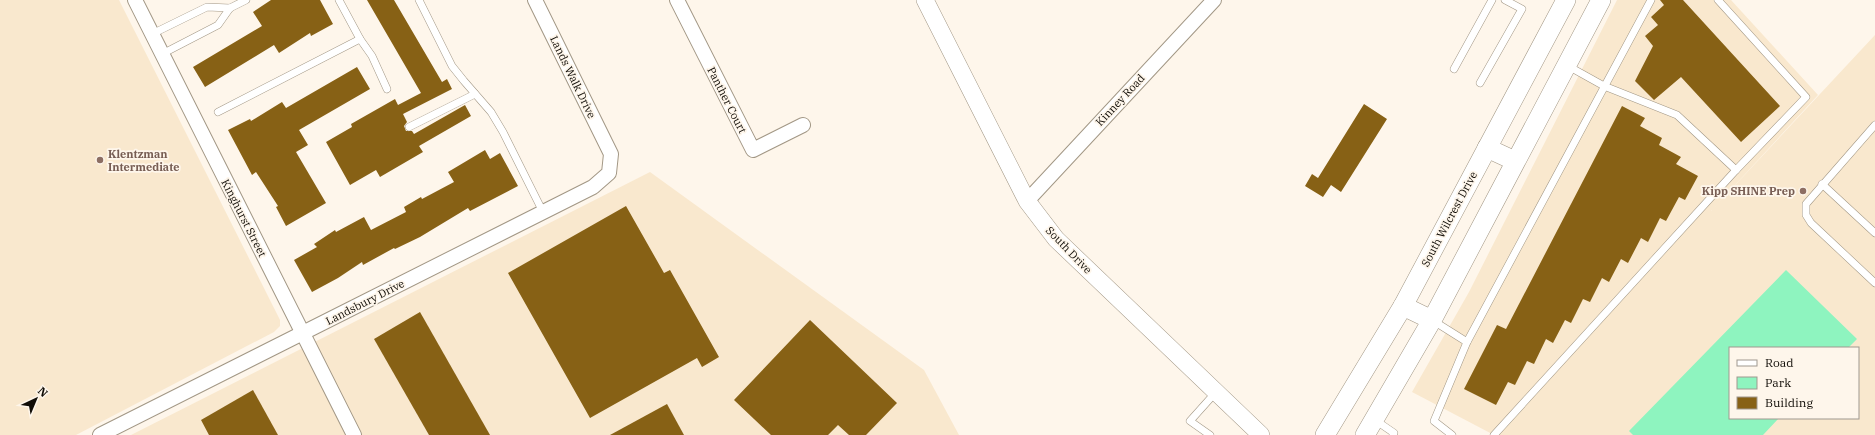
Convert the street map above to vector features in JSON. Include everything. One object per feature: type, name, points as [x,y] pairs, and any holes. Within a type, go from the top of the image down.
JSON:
[{"type":"main road","name":"South Wilcrest Drive","points":[[1325,435],[1343,408],[1403,306],[1566,0]]},
{"type":"main road","points":[[1370,428],[1432,320],[1599,0]]},
{"type":"main road","points":[[1487,148],[1516,161]]},
{"type":"main road","points":[[1403,306],[1432,320]]},
{"type":"street","name":"Kinghurst Street","points":[[135,0],[354,435]]},
{"type":"street","name":"Panther Court","points":[[677,0],[753,150],[803,126]]},
{"type":"street","name":"South Drive","points":[[925,0],[1026,201],[1056,239],[1261,435]]},
{"type":"street","name":"Kinney Road","points":[[1026,201],[1214,0]]},
{"type":"street","name":"Lands Walk Drive","points":[[540,2],[611,154]]},
{"type":"street","name":"Landsbury Drive","points":[[100,435],[593,187],[609,173],[611,154]]},
{"type":"lane","points":[[162,54],[218,25],[230,8],[246,0]]},
{"type":"lane","points":[[339,0],[360,39],[372,56],[387,89]]},
{"type":"lane","points":[[419,0],[452,66],[490,112],[503,132],[543,212]]},
{"type":"lane","points":[[1454,69],[1492,0]]},
{"type":"lane","points":[[1480,84],[1522,9],[1505,0]]},
{"type":"lane","points":[[1452,435],[1434,421],[1467,342],[1651,0]]},
{"type":"lane","points":[[1494,435],[1736,170],[1806,97],[1718,0]]},
{"type":"lane","points":[[152,34],[207,7],[230,8]]},
{"type":"lane","points":[[218,112],[360,39]]},
{"type":"lane","points":[[1566,65],[1604,86],[1677,115],[1736,170]]},
{"type":"lane","points":[[410,127],[475,94]]},
{"type":"lane","points":[[1875,125],[1806,204],[1806,215],[1811,223],[1875,283]]},
{"type":"lane","points":[[1822,184],[1875,233]]},
{"type":"lane","points":[[1432,320],[1467,342]]},
{"type":"lane","points":[[1210,435],[1190,421],[1216,392]]},
{"type":"lane","points":[[1370,428],[1394,433],[1393,435]]},
{"type":"shaded area","name":"Klentzman Intermediate","points":[[0,0],[119,0],[280,320],[280,326],[274,332],[76,435],[0,435]]},
{"type":"shaded area","points":[[1617,0],[1731,0],[1818,95],[1711,211],[1875,35],[1875,435],[1494,435],[1412,392],[1469,292]]},
{"type":"shaded area","points":[[650,172],[924,370],[959,435],[131,435]]},
{"type":"green space","points":[[1786,270],[1857,339],[1849,347],[1729,347],[1729,419],[1778,419],[1763,435],[1633,435],[1629,431]]},
{"type":"building","points":[[271,0],[320,0],[333,24],[311,36],[310,33],[279,53],[274,45],[205,87],[193,67],[262,26],[253,12]]},
{"type":"building","points":[[367,0],[394,0],[442,82],[447,79],[452,89],[403,114],[407,122],[404,126],[406,131],[412,131],[414,134],[465,105],[471,116],[419,146],[423,152],[380,177],[376,170],[350,185],[326,142],[352,127],[351,124],[395,99],[398,105],[421,93]]},
{"type":"building","points":[[1660,0],[1683,0],[1780,106],[1741,142],[1681,77],[1654,100],[1635,81],[1653,46],[1645,36],[1658,25],[1651,17],[1664,5]]},
{"type":"building","points":[[357,67],[370,89],[299,130],[308,145],[296,152],[326,203],[286,226],[276,207],[278,206],[256,172],[252,175],[228,130],[250,119],[251,121],[282,102],[286,108]]},
{"type":"building","points":[[1364,104],[1387,119],[1341,192],[1331,185],[1323,197],[1305,186],[1312,174],[1318,178]]},
{"type":"building","points":[[1622,106],[1645,118],[1640,126],[1662,138],[1659,145],[1681,157],[1676,164],[1698,176],[1685,200],[1679,197],[1666,221],[1660,218],[1648,242],[1641,238],[1628,263],[1621,259],[1609,282],[1602,278],[1590,302],[1583,299],[1571,323],[1565,320],[1553,343],[1546,339],[1534,364],[1527,361],[1515,385],[1508,382],[1496,405],[1464,389],[1497,325],[1506,329]]},
{"type":"building","points":[[485,150],[490,159],[500,153],[518,186],[470,211],[468,208],[420,237],[395,249],[394,248],[363,265],[362,262],[338,278],[312,292],[294,260],[317,247],[314,244],[335,230],[336,232],[364,217],[371,230],[406,212],[404,207],[421,197],[422,199],[454,182],[448,172]]},
{"type":"building","points":[[626,206],[664,273],[670,270],[719,357],[702,367],[697,358],[590,418],[508,273]]},
{"type":"building","points":[[420,312],[490,435],[429,435],[374,339]]},
{"type":"building","points":[[810,320],[897,403],[866,435],[849,435],[838,425],[828,435],[771,435],[734,400]]},
{"type":"building","points":[[253,390],[278,435],[209,435],[201,420]]},
{"type":"building","points":[[667,404],[684,435],[610,435]]},
{"type":"place","name":"Klentzman Intermediate","points":[[100,160]]},
{"type":"place","name":"Kipp SHINE Prep","points":[[1803,191]]}]
